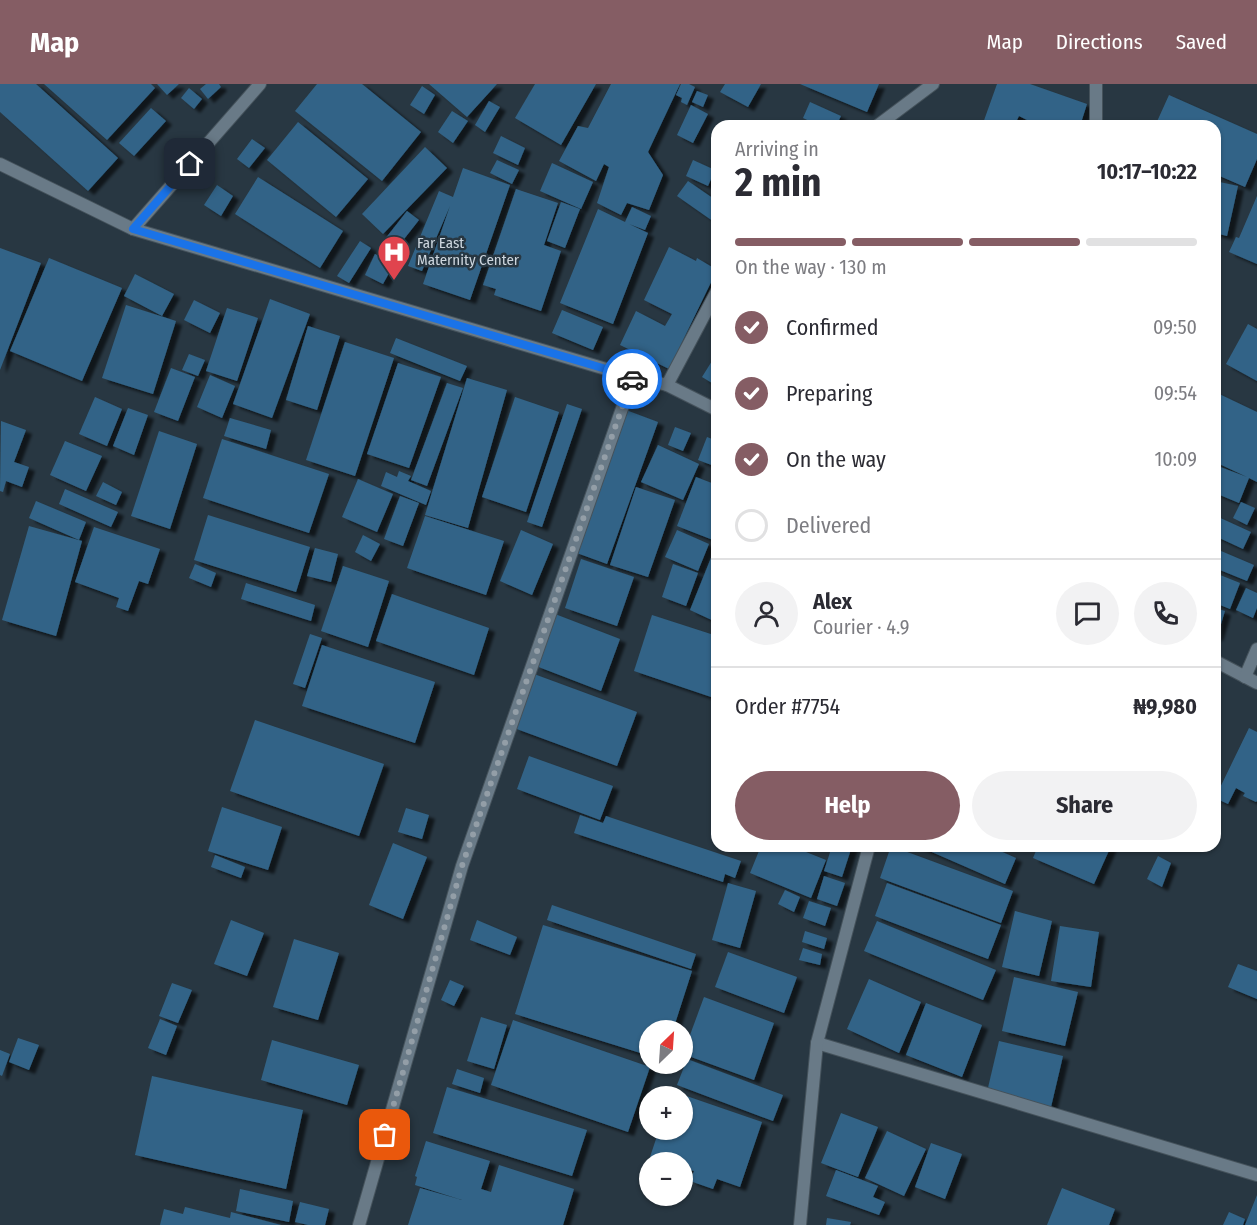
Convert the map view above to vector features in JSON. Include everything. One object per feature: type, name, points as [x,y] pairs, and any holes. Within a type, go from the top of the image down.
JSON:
[{"type":"street","points":[[133,229],[260,84]]},
{"type":"street","points":[[886,120],[933,84]]},
{"type":"street","points":[[1095,120],[1096,84]]},
{"type":"street","points":[[0,164],[133,229],[633,377],[667,385],[711,407]]},
{"type":"street","points":[[667,385],[711,302]]},
{"type":"street","points":[[359,1225],[462,866],[633,377]]},
{"type":"street","points":[[1245,677],[1257,649]]},
{"type":"street","points":[[1221,664],[1257,684]]},
{"type":"street","points":[[800,1225],[817,1043],[867,852]]},
{"type":"street","points":[[817,1043],[1257,1175]]},
{"type":"building","points":[[0,84],[36,84],[118,158],[88,191],[0,112]]},
{"type":"building","points":[[44,84],[151,84],[155,88],[107,140]]},
{"type":"building","points":[[157,84],[179,84],[167,95]]},
{"type":"building","points":[[206,84],[219,84],[221,87],[208,99],[200,89]]},
{"type":"building","points":[[317,84],[362,84],[421,132],[382,181],[295,111]]},
{"type":"building","points":[[429,84],[497,84],[467,117]]},
{"type":"building","points":[[535,84],[596,84],[561,145],[515,118]]},
{"type":"building","points":[[611,84],[680,84],[648,152],[663,175],[649,210],[627,203],[621,215],[597,203],[609,167],[604,164],[596,181],[559,161],[578,126],[588,128]]},
{"type":"building","points":[[681,84],[695,87],[687,105],[681,102],[682,98],[676,95]]},
{"type":"building","points":[[725,84],[761,84],[748,107],[720,92]]},
{"type":"building","points":[[800,84],[879,84],[867,112]]},
{"type":"building","points":[[997,84],[1030,84],[1087,104],[1082,120],[1027,120],[1019,116],[1017,120],[984,120]]},
{"type":"building","points":[[422,86],[435,95],[424,114],[410,105]]},
{"type":"building","points":[[189,88],[202,99],[194,109],[181,98]]},
{"type":"building","points":[[697,91],[708,95],[703,107],[692,102]]},
{"type":"building","points":[[1169,95],[1257,134],[1257,159],[1245,187],[1221,177],[1221,120],[1158,120]]},
{"type":"building","points":[[489,101],[500,107],[485,132],[475,125]]},
{"type":"building","points":[[810,102],[841,116],[839,120],[803,118]]},
{"type":"building","points":[[691,105],[708,114],[693,143],[677,135]]},
{"type":"building","points":[[151,108],[166,121],[134,156],[119,143]]},
{"type":"building","points":[[452,111],[468,121],[453,143],[438,132]]},
{"type":"building","points":[[298,122],[368,179],[336,217],[267,160]]},
{"type":"building","points":[[501,136],[525,148],[518,165],[493,153]]},
{"type":"building","points":[[252,139],[265,148],[249,168],[237,159]]},
{"type":"building","points":[[425,147],[447,168],[383,234],[362,214]]},
{"type":"building","points":[[497,160],[519,170],[512,184],[490,173]]},
{"type":"building","points":[[693,160],[711,168],[711,179],[708,186],[686,176]]},
{"type":"building","points":[[552,163],[593,182],[581,209],[540,191]]},
{"type":"building","points":[[463,168],[510,185],[470,300],[423,284],[450,206],[422,271],[408,266],[439,191],[453,197]]},
{"type":"building","points":[[258,177],[343,231],[320,268],[235,214]]},
{"type":"building","points":[[688,181],[711,197],[711,220],[677,196]]},
{"type":"building","points":[[1221,182],[1238,186],[1227,236],[1221,234]]},
{"type":"building","points":[[217,185],[233,196],[221,216],[204,205]]},
{"type":"building","points":[[516,189],[558,203],[544,245],[561,251],[541,311],[494,295],[496,289],[483,285]]},
{"type":"building","points":[[1257,196],[1257,264],[1229,252],[1236,237],[1239,238]]},
{"type":"building","points":[[561,202],[580,209],[565,248],[547,241]]},
{"type":"building","points":[[632,207],[651,216],[645,230],[629,224],[648,233],[613,324],[560,303],[598,209],[625,222]]},
{"type":"building","points":[[407,211],[419,220],[397,248],[385,239]]},
{"type":"building","points":[[360,241],[371,248],[349,283],[337,276]]},
{"type":"building","points":[[669,247],[711,266],[711,282],[669,369],[620,345],[636,311],[665,326],[672,314],[644,300]]},
{"type":"building","points":[[0,248],[41,263],[0,370]]},
{"type":"building","points":[[375,254],[394,264],[383,284],[365,275]]},
{"type":"building","points":[[49,258],[122,288],[82,381],[10,351]]},
{"type":"building","points":[[135,274],[174,294],[162,316],[124,296]]},
{"type":"building","points":[[270,299],[310,314],[272,418],[233,404]]},
{"type":"building","points":[[194,300],[220,313],[210,333],[184,320]]},
{"type":"building","points":[[126,305],[176,321],[153,394],[102,378]]},
{"type":"building","points":[[227,308],[258,318],[237,381],[206,371]]},
{"type":"building","points":[[562,310],[603,327],[593,350],[552,333]]},
{"type":"building","points":[[1248,324],[1257,329],[1257,381],[1226,364]]},
{"type":"building","points":[[308,326],[340,336],[317,410],[286,400]]},
{"type":"building","points":[[396,338],[467,366],[460,381],[390,353]]},
{"type":"building","points":[[345,342],[394,358],[355,476],[306,460]]},
{"type":"building","points":[[189,354],[205,360],[198,376],[182,370]]},
{"type":"building","points":[[398,363],[441,377],[409,468],[367,454]]},
{"type":"building","points":[[711,363],[711,382],[702,377]]},
{"type":"building","points":[[171,368],[195,377],[178,421],[154,412]]},
{"type":"building","points":[[210,375],[235,386],[222,418],[197,407]]},
{"type":"building","points":[[467,378],[507,390],[468,528],[425,515]]},
{"type":"building","points":[[447,383],[463,388],[427,486],[411,480]]},
{"type":"building","points":[[1221,395],[1257,412],[1257,482],[1249,478],[1239,503],[1221,496],[1221,467],[1247,477],[1221,465]]},
{"type":"building","points":[[95,397],[122,409],[107,446],[79,434]]},
{"type":"building","points":[[515,397],[559,412],[526,512],[482,497]]},
{"type":"building","points":[[567,404],[582,409],[542,527],[527,522]]},
{"type":"building","points":[[128,408],[148,415],[134,455],[113,446]]},
{"type":"building","points":[[626,410],[658,422],[607,564],[574,552]]},
{"type":"building","points":[[230,418],[271,430],[266,449],[224,436]]},
{"type":"building","points":[[1,421],[26,430],[14,462],[29,467],[22,487],[6,481],[3,492],[0,491]]},
{"type":"building","points":[[675,427],[691,433],[683,451],[668,445]]},
{"type":"building","points":[[159,431],[197,444],[170,529],[131,516]]},
{"type":"building","points":[[707,437],[711,439],[711,465],[698,460]]},
{"type":"building","points":[[222,439],[329,474],[309,533],[203,498]]},
{"type":"building","points":[[65,441],[102,456],[86,491],[50,475]]},
{"type":"building","points":[[658,445],[699,464],[683,500],[641,482]]},
{"type":"building","points":[[399,471],[411,476],[408,481],[431,491],[426,505],[381,486],[386,472],[397,477]]},
{"type":"building","points":[[696,477],[711,483],[711,539],[677,526]]},
{"type":"building","points":[[358,479],[393,494],[377,532],[342,517]]},
{"type":"building","points":[[103,482],[122,492],[116,505],[96,496]]},
{"type":"building","points":[[636,487],[675,500],[648,577],[610,565]]},
{"type":"building","points":[[65,489],[118,512],[111,527],[59,504]]},
{"type":"building","points":[[400,496],[419,503],[403,546],[384,539]]},
{"type":"building","points":[[36,501],[86,522],[79,540],[29,518]]},
{"type":"building","points":[[1241,502],[1255,508],[1247,525],[1233,518]]},
{"type":"building","points":[[208,515],[310,547],[296,592],[194,560]]},
{"type":"building","points":[[425,516],[504,541],[486,595],[407,568]]},
{"type":"building","points":[[1221,518],[1251,532],[1243,549],[1221,539]]},
{"type":"building","points":[[29,526],[82,541],[56,636],[2,620]]},
{"type":"building","points":[[94,527],[160,549],[148,584],[139,581],[128,611],[116,607],[119,598],[75,582]]},
{"type":"building","points":[[521,530],[553,544],[532,595],[500,581]]},
{"type":"building","points":[[677,530],[709,544],[698,571],[665,557]]},
{"type":"building","points":[[363,535],[380,544],[371,561],[355,552]]},
{"type":"building","points":[[315,548],[338,554],[331,582],[307,576]]},
{"type":"building","points":[[1221,551],[1254,565],[1247,581],[1221,570]]},
{"type":"building","points":[[711,558],[711,620],[690,610]]},
{"type":"building","points":[[581,559],[634,577],[617,626],[565,608]]},
{"type":"building","points":[[195,564],[216,573],[211,587],[189,578]]},
{"type":"building","points":[[673,564],[698,573],[686,606],[662,597]]},
{"type":"building","points":[[343,566],[389,581],[368,647],[321,631]]},
{"type":"building","points":[[1221,575],[1240,583],[1230,609],[1221,605]]},
{"type":"building","points":[[246,583],[315,605],[311,621],[241,599]]},
{"type":"building","points":[[1246,588],[1257,593],[1257,608],[1253,618],[1236,610]]},
{"type":"building","points":[[392,594],[489,628],[474,675],[376,641]]},
{"type":"building","points":[[1221,610],[1225,611],[1221,624]]},
{"type":"building","points":[[555,614],[620,639],[601,691],[536,666]]},
{"type":"building","points":[[652,615],[711,634],[711,697],[634,671]]},
{"type":"building","points":[[310,634],[322,638],[305,688],[293,684]]},
{"type":"building","points":[[322,645],[435,682],[415,743],[302,706]]},
{"type":"building","points":[[534,674],[637,712],[617,766],[514,728]]},
{"type":"building","points":[[255,720],[384,764],[359,836],[230,791]]},
{"type":"building","points":[[1249,728],[1257,732],[1257,801],[1243,796],[1245,793],[1236,788],[1228,804],[1221,801],[1221,786]]},
{"type":"building","points":[[529,756],[613,786],[600,820],[517,789]]},
{"type":"building","points":[[222,807],[282,827],[268,870],[208,851]]},
{"type":"building","points":[[406,808],[429,815],[422,839],[398,832]]},
{"type":"building","points":[[580,815],[603,823],[606,816],[741,861],[735,878],[725,874],[723,882],[574,833]]},
{"type":"building","points":[[393,843],[427,857],[403,919],[369,905]]},
{"type":"building","points":[[759,852],[806,852],[826,860],[811,898],[750,873]]},
{"type":"building","points":[[830,852],[850,852],[842,877],[824,871]]},
{"type":"building","points":[[889,852],[907,852],[1013,891],[1001,923],[880,878]]},
{"type":"building","points":[[932,852],[1002,852],[1016,858],[1005,884]]},
{"type":"building","points":[[1036,852],[1108,852],[1094,884],[1033,858]]},
{"type":"building","points":[[215,855],[245,867],[241,878],[211,867]]},
{"type":"building","points":[[1158,856],[1171,863],[1162,887],[1147,879]]},
{"type":"building","points":[[824,876],[845,883],[837,906],[817,899]]},
{"type":"building","points":[[728,883],[756,891],[740,948],[712,940]]},
{"type":"building","points":[[887,883],[1001,925],[988,959],[875,916]]},
{"type":"building","points":[[785,890],[800,897],[794,912],[778,904]]},
{"type":"building","points":[[809,901],[831,908],[825,926],[803,918]]},
{"type":"building","points":[[552,905],[696,954],[691,969],[547,920]]},
{"type":"building","points":[[1015,911],[1052,921],[1039,976],[1002,967]]},
{"type":"building","points":[[231,920],[264,933],[247,976],[214,964]]},
{"type":"building","points":[[477,920],[517,937],[510,955],[470,940]]},
{"type":"building","points":[[877,921],[996,970],[983,1000],[864,951]]},
{"type":"building","points":[[543,925],[692,971],[676,1020],[639,1020],[639,1053],[515,1014]]},
{"type":"building","points":[[1060,926],[1099,932],[1091,987],[1051,981]]},
{"type":"building","points":[[805,931],[827,938],[824,949],[802,942]]},
{"type":"building","points":[[294,939],[339,953],[318,1020],[273,1007]]},
{"type":"building","points":[[803,948],[822,954],[820,965],[799,960]]},
{"type":"building","points":[[728,952],[797,977],[784,1013],[715,987]]},
{"type":"building","points":[[1238,964],[1257,971],[1257,999],[1228,987]]},
{"type":"building","points":[[1014,977],[1078,992],[1065,1046],[1002,1031]]},
{"type":"building","points":[[869,979],[921,1002],[899,1053],[847,1029]]},
{"type":"building","points":[[450,980],[464,986],[454,1006],[441,1000]]},
{"type":"building","points":[[172,983],[192,990],[178,1023],[159,1016]]},
{"type":"building","points":[[704,997],[774,1023],[754,1080],[693,1058],[693,1027]]},
{"type":"building","points":[[926,1003],[982,1025],[962,1077],[906,1055]]},
{"type":"building","points":[[481,1017],[507,1025],[494,1069],[467,1061]]},
{"type":"building","points":[[160,1019],[177,1026],[166,1055],[148,1048]]},
{"type":"building","points":[[513,1020],[639,1063],[639,1074],[648,1074],[644,1086],[639,1086],[639,1100],[628,1132],[491,1085]]},
{"type":"building","points":[[18,1038],[39,1045],[29,1070],[9,1062]]},
{"type":"building","points":[[272,1040],[359,1065],[347,1105],[261,1080]]},
{"type":"building","points":[[999,1041],[1063,1056],[1051,1107],[987,1092]]},
{"type":"building","points":[[0,1050],[10,1054],[2,1076],[0,1075]]},
{"type":"building","points":[[693,1061],[783,1095],[773,1121],[693,1091],[693,1086],[677,1085],[681,1074],[693,1074]]},
{"type":"building","points":[[457,1069],[484,1078],[480,1093],[452,1084]]},
{"type":"building","points":[[152,1076],[303,1110],[286,1189],[135,1155]]},
{"type":"building","points":[[447,1087],[587,1130],[572,1176],[433,1133]]},
{"type":"building","points":[[693,1098],[762,1122],[740,1187],[717,1179],[713,1189],[693,1182],[693,1152],[652,1152],[656,1140],[693,1140]]},
{"type":"building","points":[[841,1113],[878,1127],[858,1177],[821,1163]]},
{"type":"building","points":[[887,1131],[926,1149],[904,1196],[865,1178]]},
{"type":"building","points":[[426,1141],[490,1161],[481,1189],[491,1192],[499,1165],[574,1189],[563,1225],[408,1225],[420,1188],[462,1200],[415,1185],[417,1177],[415,1176]]},
{"type":"building","points":[[931,1143],[962,1154],[945,1199],[915,1187]]},
{"type":"building","points":[[836,1170],[878,1186],[873,1197],[885,1202],[879,1215],[826,1196]]},
{"type":"building","points":[[1062,1188],[1115,1209],[1109,1225],[1047,1225]]},
{"type":"building","points":[[240,1189],[293,1201],[289,1222],[236,1211]]},
{"type":"building","points":[[1257,1195],[1257,1225],[1245,1225]]},
{"type":"building","points":[[300,1202],[329,1209],[325,1225],[295,1222]]},
{"type":"building","points":[[185,1207],[230,1218],[231,1212],[281,1225],[160,1225],[164,1209],[183,1214]]},
{"type":"building","points":[[1229,1212],[1245,1219],[1243,1225],[1223,1225]]},
{"type":"building","points":[[827,1218],[851,1222],[850,1225],[826,1225]]},
{"type":"way so far","points":[[385,1135],[462,866],[632,379]]},
{"type":"place","name":"Far East Maternity Center","points":[[394,281]]},
{"type":"route","points":[[190,164],[133,229],[633,377],[632,379]]}]
